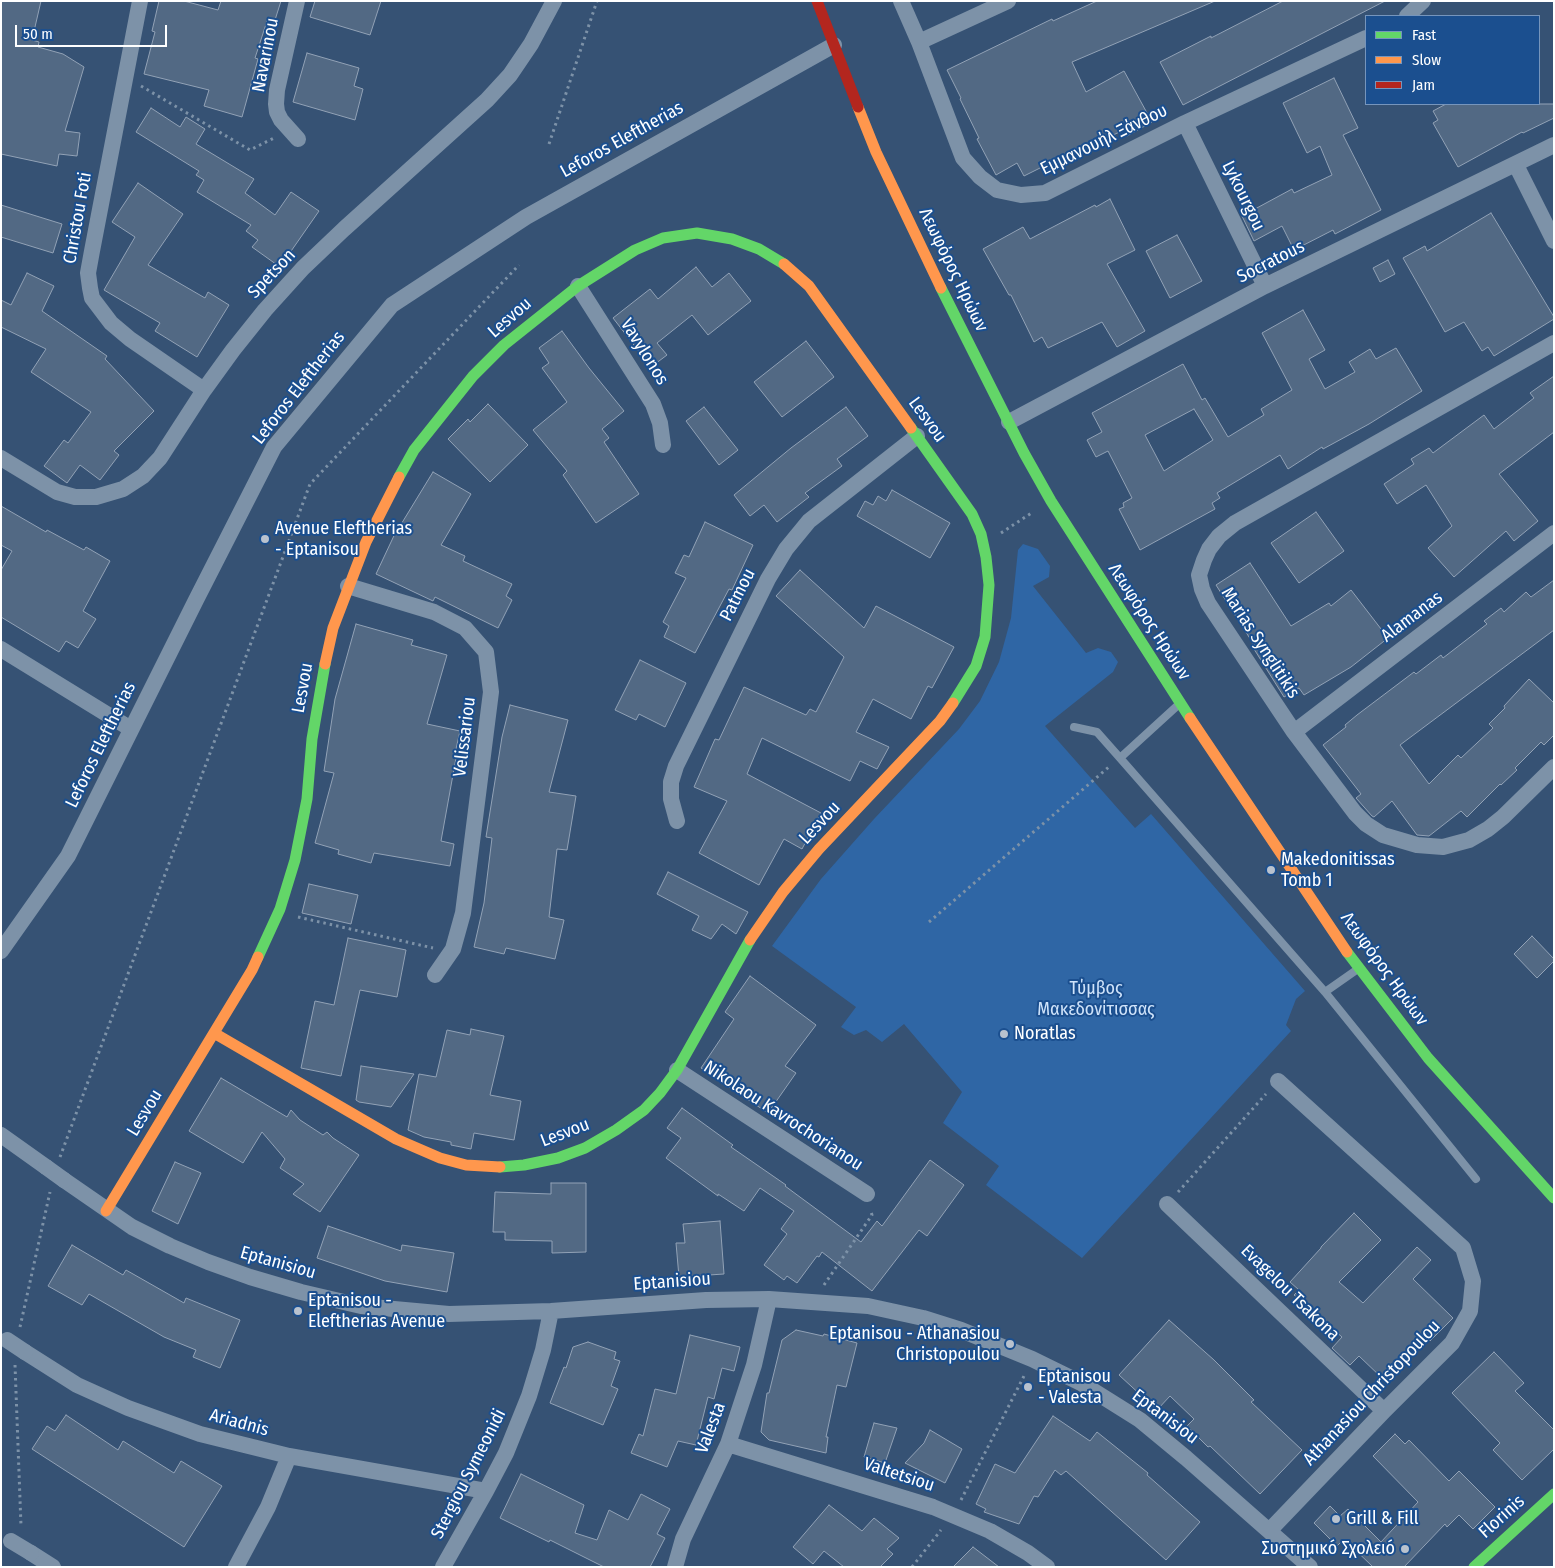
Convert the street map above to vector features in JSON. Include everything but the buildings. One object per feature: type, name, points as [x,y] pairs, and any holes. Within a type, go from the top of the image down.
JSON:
[{"type":"street","name":"Christou Foti","points":[[140,1],[88,273],[90,288],[92,298],[111,323],[130,339],[204,390]]},
{"type":"street","name":"Navarinou","points":[[294,134],[281,120],[276,104],[277,90],[297,1]]},
{"type":"street","name":"Spetson","points":[[1,458],[57,492],[75,497],[96,497],[123,489],[143,476],[160,458],[204,390],[260,317],[304,268],[344,228],[487,100],[510,75],[531,44],[554,1]]},
{"type":"street","name":"Λεωφόρος Ηρώων","points":[[817,1],[876,152],[924,254],[1024,453],[1051,500],[1180,703],[1359,969],[1428,1058],[1554,1198]]},
{"type":"street","name":"Εμμανουήλ Ξάνθου","points":[[901,1],[919,42],[963,158],[980,177],[997,190],[1021,195],[1044,193],[1185,123],[1365,38]]},
{"type":"street","points":[[919,42],[1008,1]]},
{"type":"street","points":[[1408,15],[1423,1]]},
{"type":"street","name":"Leforos Eleftherias","points":[[1,951],[68,856],[274,447],[392,305],[526,217],[834,45]]},
{"type":"street","name":"Lykourgou","points":[[1185,123],[1265,286]]},
{"type":"street","name":"Socratous","points":[[1009,422],[1265,286],[1554,145]]},
{"type":"street","points":[[1516,165],[1554,241]]},
{"type":"street","name":"Lesvou","points":[[106,1211],[252,970],[279,913],[295,860],[307,799],[312,739],[321,679],[333,628],[366,542],[414,450],[473,376],[504,345],[578,286],[635,250],[663,238],[697,234],[732,239],[759,249],[785,264],[809,286],[972,514],[981,534],[989,585],[985,637],[976,666],[962,691],[940,721],[819,849],[783,892],[752,936],[677,1070],[660,1093],[644,1110],[616,1130],[584,1148],[558,1158],[524,1165],[499,1167],[466,1165],[440,1158],[396,1139],[214,1033]]},
{"type":"street","name":"Vavylonos","points":[[578,286],[653,404],[660,423],[663,445]]},
{"type":"street","name":"Marias Synglitikis","points":[[1554,343],[1236,523],[1219,536],[1204,560],[1200,574],[1202,589],[1208,603],[1294,732],[1355,813],[1366,824],[1383,835],[1417,846],[1443,847],[1469,840],[1488,829],[1503,817],[1554,767]]},
{"type":"street","name":"Patmou","points":[[677,820],[671,798],[676,766],[768,579],[781,557],[809,521],[917,436]]},
{"type":"street","name":"Alamanas","points":[[1294,732],[1554,533]]},
{"type":"street","name":"Velissariou","points":[[348,586],[434,612],[465,628],[486,652],[490,692],[463,913],[450,952],[435,975]]},
{"type":"street","points":[[1,649],[132,729]]},
{"type":"street","name":"Nikolaou Kavrochorianou","points":[[677,1070],[867,1194]]},
{"type":"street","name":"Athanasiou Christopoulou","points":[[1269,1531],[1452,1343],[1470,1312],[1473,1281],[1463,1248],[1278,1080]]},
{"type":"street","name":"Eptanisiou","points":[[1,1135],[53,1163],[64,1180],[132,1228],[208,1262],[292,1289],[361,1306],[449,1314],[551,1310],[706,1300],[769,1299],[868,1306],[923,1318],[961,1330],[1032,1359],[1081,1383],[1140,1420],[1310,1567]]},
{"type":"street","name":"Evagelou Tsakona","points":[[1168,1204],[1384,1411]]},
{"type":"street","name":"Valesta","points":[[675,1567],[683,1539],[728,1444],[754,1365],[769,1299]]},
{"type":"street","name":"Stergiou Symeonidi","points":[[443,1567],[506,1453],[529,1396],[543,1350],[551,1310]]},
{"type":"street","name":"Ariadnis","points":[[9,1337],[20,1357],[128,1408],[200,1434],[289,1456],[486,1492]]},
{"type":"street","name":"Valtetsiou","points":[[728,1444],[933,1507],[990,1531],[1047,1567]]},
{"type":"street","points":[[236,1567],[268,1507],[289,1456]]},
{"type":"street","name":"Florinis","points":[[1474,1567],[1554,1494]]},
{"type":"street","points":[[11,1537],[31,1553],[54,1567]]},
{"type":"lane","points":[[1120,758],[1180,703]]},
{"type":"lane","points":[[1074,727],[1097,732],[1325,992],[1476,1180]]},
{"type":"lane","points":[[1325,992],[1359,969]]},
{"type":"path","points":[[549,144],[597,1]]},
{"type":"path","points":[[125,77],[250,150],[294,134]]},
{"type":"path","points":[[53,1163],[310,484],[519,265]]},
{"type":"path","points":[[984,545],[1051,500]]},
{"type":"path","points":[[929,922],[1120,758]]},
{"type":"path","points":[[279,913],[450,952]]},
{"type":"path","points":[[1168,1204],[1278,1080]]},
{"type":"path","points":[[812,1302],[872,1215],[867,1194]]},
{"type":"path","points":[[9,1337],[48,1198]]},
{"type":"path","points":[[11,1537],[20,1357]]},
{"type":"path","points":[[912,1567],[952,1516],[1032,1359]]},
{"type":"green space","name":"Τύμβος Μακεδονίτισσας","points":[[1023,544],[1038,549],[1050,566],[1049,577],[1033,586],[1086,653],[1098,648],[1111,652],[1118,662],[1113,672],[1045,726],[1135,828],[1151,814],[1305,991],[1296,999],[1286,1025],[1291,1031],[1082,1258],[986,1185],[999,1166],[943,1123],[962,1092],[904,1024],[882,1042],[866,1030],[854,1035],[841,1027],[856,1007],[772,946],[821,879],[874,819],[959,729],[980,701],[999,662],[1011,618],[1018,550]]},
{"type":"traffic: fast","points":[[399,477],[414,450],[473,376],[504,345],[578,286],[635,250],[663,238],[697,233],[732,239],[759,249],[784,264]]},
{"type":"traffic: fast","points":[[941,288],[1024,453],[1051,501],[1190,718]]},
{"type":"traffic: fast","points":[[911,428],[972,514],[981,534],[986,557],[989,585],[985,637],[976,666],[953,703]]},
{"type":"traffic: fast","points":[[258,957],[280,909],[295,860],[307,799],[312,739],[325,664]]},
{"type":"traffic: fast","points":[[500,1167],[524,1165],[558,1158],[585,1148],[616,1130],[644,1110],[660,1093],[677,1070],[750,940]]},
{"type":"traffic: fast","points":[[1347,952],[1428,1058],[1554,1198]]},
{"type":"traffic: fast","points":[[1474,1567],[1554,1494]]},
{"type":"traffic: slow","points":[[858,107],[876,152],[941,288]]},
{"type":"traffic: slow","points":[[784,264],[809,286],[911,428]]},
{"type":"traffic: slow","points":[[325,664],[333,628],[366,542],[399,477]]},
{"type":"traffic: slow","points":[[750,940],[783,892],[819,849],[940,721],[953,703]]},
{"type":"traffic: slow","points":[[1190,718],[1347,952]]},
{"type":"traffic: slow","points":[[106,1211],[252,970],[258,957]]},
{"type":"traffic: slow","points":[[214,1033],[396,1139],[440,1158],[466,1165],[500,1167]]},
{"type":"traffic: jam","points":[[817,1],[858,107]]},
{"type":"place","name":"Avenue Eleftherias - Eptanisou","points":[[265,539]]},
{"type":"place","name":"Makedonitissas Tomb 1","points":[[1271,870]]},
{"type":"place","name":"Noratlas","points":[[1004,1034]]},
{"type":"place","name":"Eptanisou - Eleftherias Avenue","points":[[298,1311]]},
{"type":"place","name":"Eptanisou - Athanasiou Christopoulou","points":[[1010,1344]]},
{"type":"place","name":"Eptanisou - Valesta","points":[[1028,1387]]},
{"type":"place","name":"Grill & Fill","points":[[1336,1519]]},
{"type":"place","name":"Συστημικó Σχολειó","points":[[1405,1549]]}]
